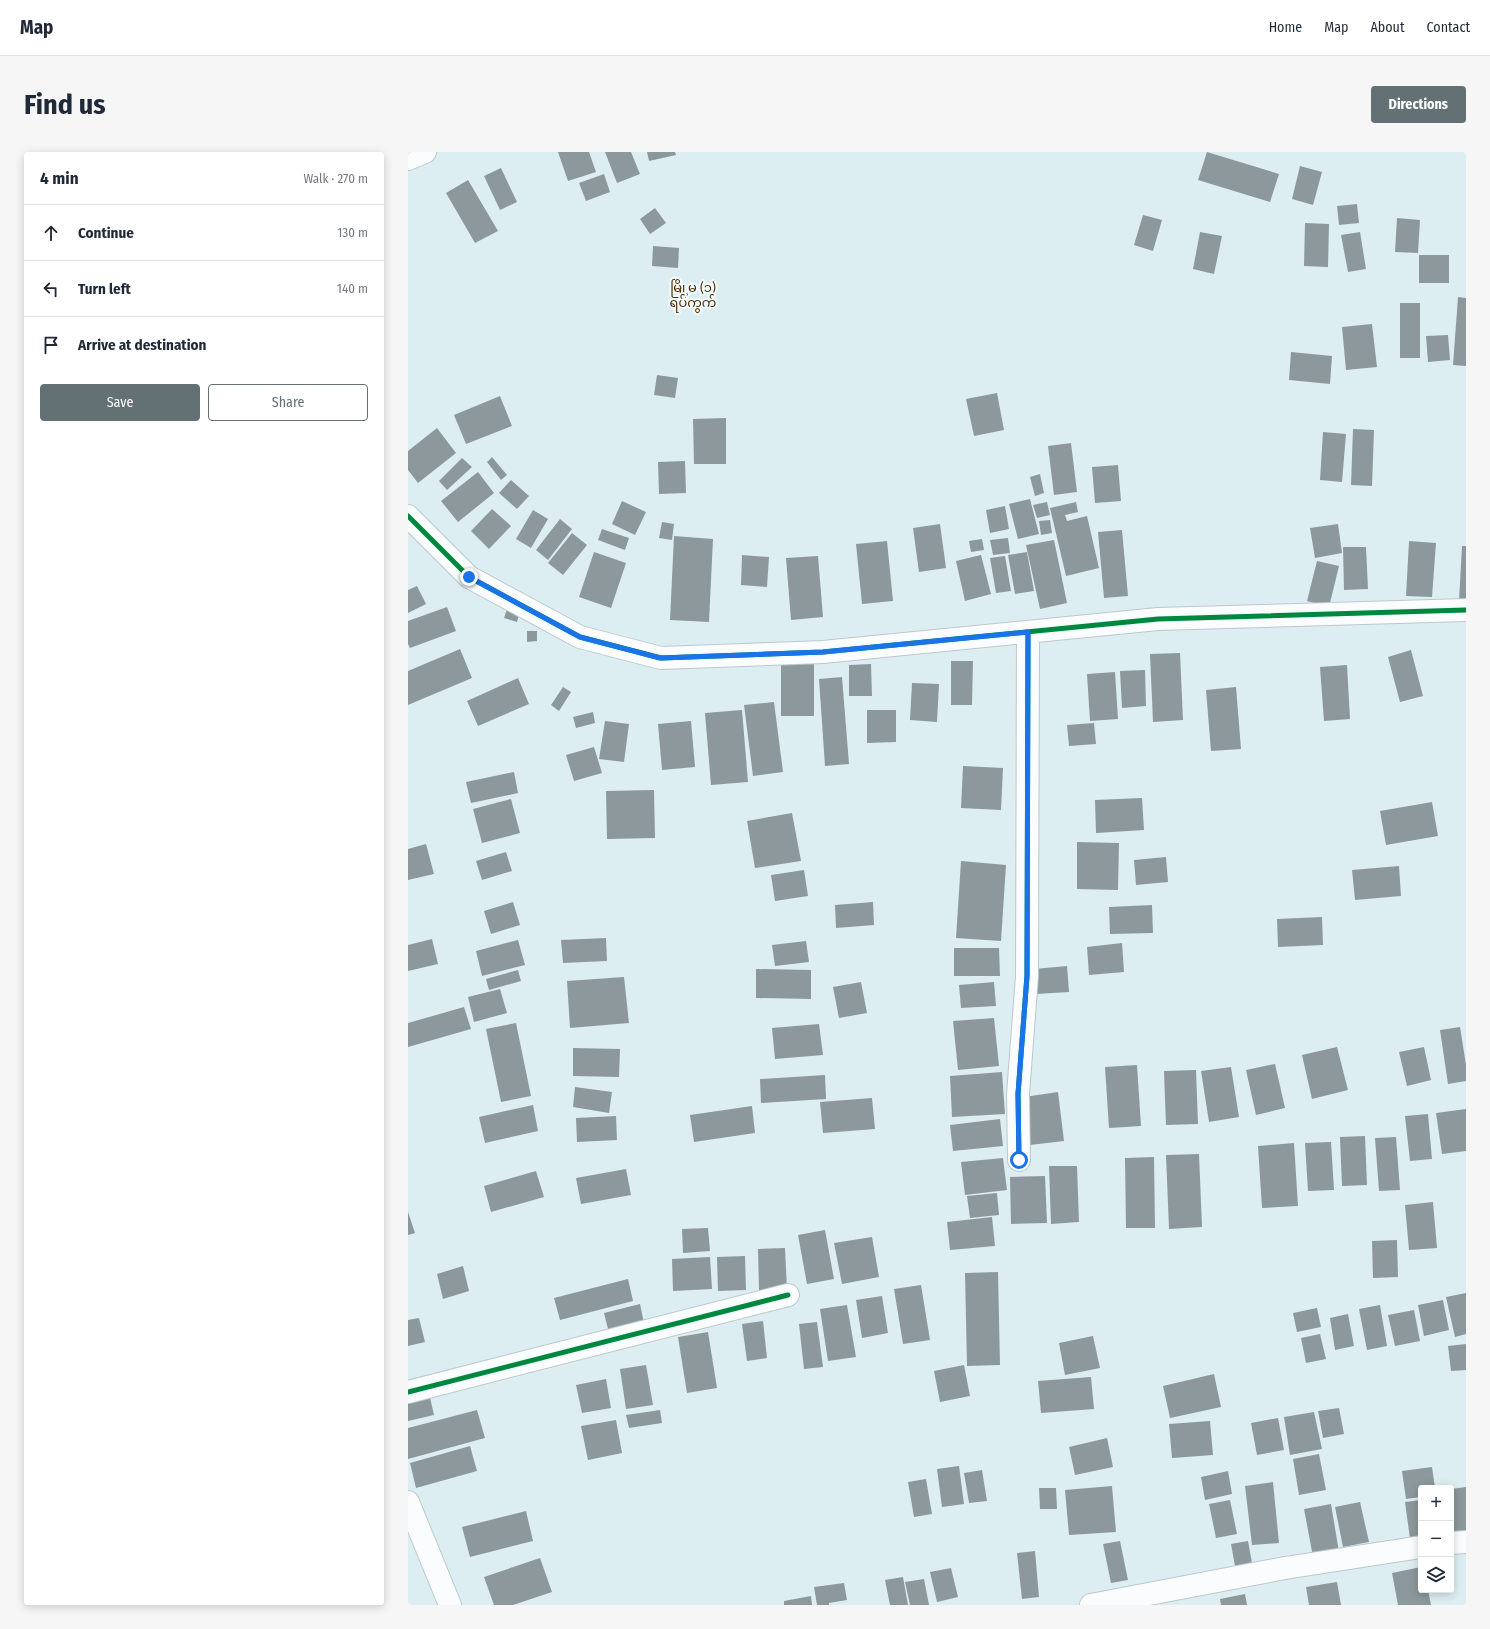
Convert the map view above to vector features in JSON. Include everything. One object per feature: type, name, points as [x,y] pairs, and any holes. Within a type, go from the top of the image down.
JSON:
[{"type":"street","points":[[408,159],[425,152]]},
{"type":"street","points":[[408,516],[469,577],[580,637],[660,658],[823,652],[1158,619],[1466,610]]},
{"type":"street","points":[[1019,1160],[1018,1094],[1027,976],[1028,632]]},
{"type":"street","points":[[408,1392],[788,1295]]},
{"type":"street","points":[[408,1502],[450,1605]]},
{"type":"street","points":[[1454,1543],[1466,1542]]},
{"type":"street","points":[[1091,1605],[1285,1568],[1418,1547]]},
{"type":"building","points":[[558,152],[589,152],[596,172],[568,181]]},
{"type":"building","points":[[605,152],[631,152],[640,174],[617,183]]},
{"type":"building","points":[[647,152],[675,152],[676,155],[649,161]]},
{"type":"building","points":[[1207,152],[1279,174],[1270,202],[1198,180]]},
{"type":"building","points":[[1300,166],[1322,172],[1313,205],[1292,199]]},
{"type":"building","points":[[501,168],[517,202],[500,210],[484,176]]},
{"type":"building","points":[[604,174],[610,192],[586,201],[579,183]]},
{"type":"building","points":[[468,180],[498,231],[475,243],[446,193]]},
{"type":"building","points":[[1357,204],[1359,223],[1339,225],[1337,206]]},
{"type":"building","points":[[655,208],[666,223],[650,234],[640,219]]},
{"type":"building","points":[[1143,215],[1162,220],[1153,251],[1134,245]]},
{"type":"building","points":[[1397,218],[1420,220],[1418,253],[1395,252]]},
{"type":"building","points":[[1305,223],[1329,224],[1328,267],[1304,266]]},
{"type":"building","points":[[1200,232],[1222,236],[1214,274],[1193,269]]},
{"type":"building","points":[[1360,232],[1366,269],[1348,272],[1341,235]]},
{"type":"building","points":[[653,246],[679,248],[678,268],[652,266]]},
{"type":"building","points":[[1419,255],[1449,255],[1449,283],[1419,283]]},
{"type":"building","points":[[1458,297],[1466,298],[1466,366],[1453,365]]},
{"type":"building","points":[[1400,303],[1420,303],[1420,358],[1400,358]]},
{"type":"building","points":[[1372,324],[1377,367],[1346,370],[1342,327]]},
{"type":"building","points":[[1448,335],[1450,360],[1428,362],[1426,336]]},
{"type":"building","points":[[1291,352],[1332,356],[1330,384],[1289,380]]},
{"type":"building","points":[[657,375],[678,378],[675,398],[654,395]]},
{"type":"building","points":[[997,393],[1004,430],[974,436],[966,399]]},
{"type":"building","points":[[500,396],[512,426],[466,444],[454,415]]},
{"type":"building","points":[[726,418],[726,464],[694,464],[693,419]]},
{"type":"building","points":[[437,428],[456,453],[418,483],[408,470],[408,451]]},
{"type":"building","points":[[1353,429],[1374,430],[1372,486],[1351,485]]},
{"type":"building","points":[[1323,432],[1346,434],[1342,482],[1320,480]]},
{"type":"building","points":[[1071,443],[1077,492],[1054,495],[1048,446]]},
{"type":"building","points":[[492,457],[507,475],[501,480],[487,462]]},
{"type":"building","points":[[462,458],[472,467],[447,490],[439,481]]},
{"type":"building","points":[[685,461],[686,493],[659,494],[658,462]]},
{"type":"building","points":[[1118,465],[1121,501],[1095,503],[1092,467]]},
{"type":"building","points":[[478,472],[494,493],[458,522],[441,501]]},
{"type":"building","points":[[1040,474],[1044,493],[1035,496],[1030,477]]},
{"type":"building","points":[[511,480],[529,496],[517,509],[499,493]]},
{"type":"building","points":[[1030,499],[1039,534],[1018,539],[1009,504]]},
{"type":"building","points":[[622,501],[646,512],[635,535],[612,524]]},
{"type":"building","points":[[1047,502],[1050,515],[1037,518],[1033,505]]},
{"type":"building","points":[[1076,502],[1078,512],[1065,515],[1067,521],[1087,516],[1099,568],[1066,576],[1050,508]]},
{"type":"building","points":[[1005,506],[1009,529],[990,533],[986,510]]},
{"type":"building","points":[[492,509],[511,526],[489,549],[471,531]]},
{"type":"building","points":[[533,510],[548,519],[531,548],[516,539]]},
{"type":"building","points":[[560,519],[572,529],[548,560],[536,550]]},
{"type":"building","points":[[1050,520],[1052,533],[1041,535],[1039,521]]},
{"type":"building","points":[[662,522],[674,524],[672,540],[659,538]]},
{"type":"building","points":[[940,524],[946,568],[919,572],[913,528]]},
{"type":"building","points":[[1338,524],[1342,553],[1315,558],[1310,528]]},
{"type":"building","points":[[602,529],[629,538],[625,550],[598,540]]},
{"type":"building","points":[[1122,530],[1128,596],[1104,598],[1098,532]]},
{"type":"building","points":[[572,533],[587,545],[563,575],[548,563]]},
{"type":"building","points":[[674,536],[713,539],[709,622],[670,620]]},
{"type":"building","points":[[1008,538],[1010,553],[993,555],[990,540]]},
{"type":"building","points":[[982,539],[984,550],[971,552],[969,541]]},
{"type":"building","points":[[1054,540],[1067,603],[1040,609],[1026,545]]},
{"type":"building","points":[[887,541],[893,601],[862,604],[856,544]]},
{"type":"building","points":[[1409,541],[1436,543],[1432,597],[1406,596]]},
{"type":"building","points":[[1462,546],[1466,546],[1466,602],[1459,601]]},
{"type":"building","points":[[1343,547],[1366,547],[1368,589],[1344,590]]},
{"type":"building","points":[[594,552],[626,563],[611,608],[579,597]]},
{"type":"building","points":[[1027,552],[1034,591],[1015,594],[1008,555]]},
{"type":"building","points":[[742,555],[769,557],[767,587],[741,585]]},
{"type":"building","points":[[981,555],[991,594],[965,601],[956,561]]},
{"type":"building","points":[[818,556],[823,617],[791,620],[786,558]]},
{"type":"building","points":[[1005,556],[1011,591],[996,593],[990,558]]},
{"type":"building","points":[[1317,561],[1339,566],[1329,607],[1307,601]]},
{"type":"building","points":[[417,586],[426,604],[408,613],[408,590]]},
{"type":"building","points":[[508,606],[520,610],[517,622],[504,618]]},
{"type":"building","points":[[447,607],[456,631],[410,648],[408,644],[408,621]]},
{"type":"building","points":[[527,631],[537,631],[537,641],[527,642]]},
{"type":"building","points":[[460,649],[472,678],[408,705],[408,671]]},
{"type":"building","points":[[1411,650],[1423,696],[1400,702],[1388,657]]},
{"type":"building","points":[[1180,653],[1183,720],[1153,722],[1150,654]]},
{"type":"building","points":[[951,661],[973,661],[972,705],[951,705]]},
{"type":"building","points":[[781,664],[814,664],[814,716],[781,716]]},
{"type":"building","points":[[871,664],[872,696],[849,696],[849,665]]},
{"type":"building","points":[[1347,665],[1350,719],[1324,721],[1320,667]]},
{"type":"building","points":[[1145,670],[1146,706],[1122,708],[1120,671]]},
{"type":"building","points":[[1115,672],[1118,719],[1090,721],[1087,674]]},
{"type":"building","points":[[842,677],[849,764],[825,766],[819,679]]},
{"type":"building","points":[[518,678],[529,704],[478,726],[467,701]]},
{"type":"building","points":[[912,683],[939,684],[937,722],[910,720]]},
{"type":"building","points":[[563,687],[571,692],[559,711],[551,705]]},
{"type":"building","points":[[1236,687],[1241,749],[1211,751],[1206,690]]},
{"type":"building","points":[[774,702],[783,772],[753,776],[744,705]]},
{"type":"building","points":[[742,710],[748,782],[711,785],[705,713]]},
{"type":"building","points":[[867,710],[896,710],[896,742],[867,743]]},
{"type":"building","points":[[593,712],[595,723],[576,728],[573,717]]},
{"type":"building","points":[[605,721],[629,724],[624,762],[599,759]]},
{"type":"building","points":[[691,721],[695,767],[662,770],[658,724]]},
{"type":"building","points":[[1094,723],[1096,744],[1069,746],[1067,725]]},
{"type":"building","points":[[594,747],[602,773],[574,781],[566,755]]},
{"type":"building","points":[[963,766],[1003,768],[1001,810],[961,808]]},
{"type":"building","points":[[514,772],[518,793],[471,803],[466,782]]},
{"type":"building","points":[[654,790],[655,838],[607,839],[606,791]]},
{"type":"building","points":[[1142,798],[1144,830],[1096,833],[1095,800]]},
{"type":"building","points":[[511,799],[520,833],[482,843],[473,809]]},
{"type":"building","points":[[1432,802],[1438,836],[1386,845],[1380,811]]},
{"type":"building","points":[[792,813],[801,861],[755,868],[747,821]]},
{"type":"building","points":[[1077,842],[1119,843],[1118,890],[1077,889]]},
{"type":"building","points":[[426,844],[434,874],[408,880],[408,849]]},
{"type":"building","points":[[506,852],[512,871],[482,880],[476,861]]},
{"type":"building","points":[[1166,857],[1168,882],[1136,885],[1134,860]]},
{"type":"building","points":[[961,861],[1006,865],[1001,941],[956,938]]},
{"type":"building","points":[[1399,866],[1401,896],[1355,900],[1352,870]]},
{"type":"building","points":[[804,870],[808,896],[775,901],[771,875]]},
{"type":"building","points":[[513,902],[520,925],[491,934],[484,911]]},
{"type":"building","points":[[873,902],[874,925],[836,928],[835,905]]},
{"type":"building","points":[[1152,905],[1153,933],[1110,934],[1109,907]]},
{"type":"building","points":[[1322,917],[1323,945],[1278,947],[1277,919]]},
{"type":"building","points":[[606,938],[607,961],[563,963],[561,940]]},
{"type":"building","points":[[432,939],[438,964],[408,971],[408,945]]},
{"type":"building","points":[[518,940],[525,965],[482,976],[476,951]]},
{"type":"building","points":[[806,941],[809,962],[775,966],[772,945]]},
{"type":"building","points":[[1122,943],[1124,972],[1089,975],[1087,947]]},
{"type":"building","points":[[954,948],[999,948],[1000,976],[954,976]]},
{"type":"building","points":[[1067,966],[1069,992],[1036,994],[1034,969]]},
{"type":"building","points":[[756,969],[811,970],[811,999],[756,998]]},
{"type":"building","points":[[518,970],[521,981],[489,990],[486,979]]},
{"type":"building","points":[[624,977],[629,1023],[570,1028],[567,981]]},
{"type":"building","points":[[861,982],[867,1013],[839,1018],[833,987]]},
{"type":"building","points":[[994,982],[996,1006],[961,1008],[959,985]]},
{"type":"building","points":[[500,989],[507,1013],[474,1022],[468,997]]},
{"type":"building","points":[[464,1007],[471,1029],[408,1047],[408,1023]]},
{"type":"building","points":[[994,1018],[999,1066],[958,1070],[953,1021]]},
{"type":"building","points":[[516,1023],[531,1096],[501,1102],[486,1029]]},
{"type":"building","points":[[819,1024],[823,1055],[775,1059],[772,1028]]},
{"type":"building","points":[[1460,1027],[1466,1065],[1466,1081],[1448,1084],[1440,1030]]},
{"type":"building","points":[[1337,1047],[1348,1090],[1312,1099],[1302,1055]]},
{"type":"building","points":[[1424,1047],[1431,1080],[1407,1086],[1399,1052]]},
{"type":"building","points":[[573,1048],[620,1049],[619,1077],[573,1076]]},
{"type":"building","points":[[1275,1064],[1285,1108],[1256,1115],[1246,1070]]},
{"type":"building","points":[[1137,1065],[1141,1126],[1109,1128],[1105,1067]]},
{"type":"building","points":[[1231,1067],[1239,1117],[1209,1122],[1201,1071]]},
{"type":"building","points":[[1196,1070],[1198,1124],[1166,1125],[1164,1071]]},
{"type":"building","points":[[1002,1072],[1005,1114],[952,1117],[950,1076]]},
{"type":"building","points":[[825,1075],[826,1099],[761,1103],[760,1079]]},
{"type":"building","points":[[575,1087],[612,1092],[609,1113],[573,1107]]},
{"type":"building","points":[[1058,1092],[1064,1141],[1030,1145],[1024,1097]]},
{"type":"building","points":[[872,1098],[875,1129],[823,1133],[820,1102]]},
{"type":"building","points":[[533,1105],[538,1131],[485,1143],[479,1117]]},
{"type":"building","points":[[752,1106],[755,1133],[694,1142],[690,1115]]},
{"type":"building","points":[[1466,1109],[1466,1151],[1442,1154],[1436,1113]]},
{"type":"building","points":[[1428,1114],[1432,1159],[1410,1161],[1405,1116]]},
{"type":"building","points":[[616,1116],[617,1140],[577,1142],[576,1118]]},
{"type":"building","points":[[1000,1119],[1003,1146],[953,1151],[950,1125]]},
{"type":"building","points":[[1365,1136],[1367,1185],[1342,1186],[1340,1137]]},
{"type":"building","points":[[1396,1137],[1400,1190],[1379,1191],[1375,1138]]},
{"type":"building","points":[[1331,1142],[1334,1190],[1308,1191],[1305,1143]]},
{"type":"building","points":[[1294,1143],[1298,1206],[1262,1208],[1258,1146]]},
{"type":"building","points":[[1199,1154],[1202,1227],[1169,1229],[1166,1155]]},
{"type":"building","points":[[1154,1157],[1155,1228],[1126,1228],[1125,1158]]},
{"type":"building","points":[[1003,1158],[1007,1190],[965,1195],[961,1162]]},
{"type":"building","points":[[1049,1166],[1077,1166],[1079,1222],[1051,1224]]},
{"type":"building","points":[[626,1169],[631,1195],[581,1204],[576,1178]]},
{"type":"building","points":[[536,1171],[544,1197],[491,1212],[484,1186]]},
{"type":"building","points":[[1045,1176],[1047,1223],[1011,1224],[1010,1177]]},
{"type":"building","points":[[997,1193],[999,1215],[970,1218],[967,1196]]},
{"type":"building","points":[[1433,1202],[1437,1248],[1409,1250],[1405,1205]]},
{"type":"building","points":[[408,1212],[415,1233],[408,1235]]},
{"type":"building","points":[[992,1217],[995,1246],[950,1250],[947,1222]]},
{"type":"building","points":[[708,1228],[710,1251],[683,1253],[682,1229]]},
{"type":"building","points":[[825,1230],[834,1279],[807,1284],[798,1235]]},
{"type":"building","points":[[872,1237],[879,1277],[842,1284],[834,1243]]},
{"type":"building","points":[[1397,1240],[1398,1277],[1373,1278],[1372,1241]]},
{"type":"building","points":[[785,1248],[787,1290],[759,1291],[758,1249]]},
{"type":"building","points":[[745,1256],[746,1290],[718,1291],[717,1257]]},
{"type":"building","points":[[710,1257],[712,1289],[673,1291],[672,1259]]},
{"type":"building","points":[[463,1266],[469,1291],[443,1299],[437,1274]]},
{"type":"building","points":[[998,1272],[1000,1365],[967,1366],[965,1273]]},
{"type":"building","points":[[628,1279],[633,1301],[560,1320],[554,1298]]},
{"type":"building","points":[[921,1285],[930,1340],[903,1344],[894,1289]]},
{"type":"building","points":[[1466,1293],[1466,1334],[1455,1337],[1446,1297]]},
{"type":"building","points":[[882,1296],[888,1333],[862,1338],[856,1300]]},
{"type":"building","points":[[1443,1300],[1449,1330],[1424,1336],[1418,1305]]},
{"type":"building","points":[[640,1304],[645,1328],[610,1337],[604,1313]]},
{"type":"building","points":[[847,1305],[856,1357],[828,1361],[820,1309]]},
{"type":"building","points":[[1380,1305],[1387,1346],[1367,1350],[1359,1309]]},
{"type":"building","points":[[1317,1308],[1321,1327],[1297,1332],[1293,1313]]},
{"type":"building","points":[[1414,1310],[1420,1341],[1395,1346],[1388,1315]]},
{"type":"building","points":[[1348,1314],[1354,1346],[1335,1350],[1330,1318]]},
{"type":"building","points":[[419,1318],[425,1342],[408,1346],[408,1320]]},
{"type":"building","points":[[763,1321],[767,1358],[747,1361],[742,1324]]},
{"type":"building","points":[[817,1322],[823,1367],[804,1369],[799,1324]]},
{"type":"building","points":[[708,1332],[717,1388],[687,1393],[678,1337]]},
{"type":"building","points":[[1320,1334],[1326,1359],[1306,1363],[1301,1338]]},
{"type":"building","points":[[1093,1336],[1100,1368],[1065,1375],[1059,1343]]},
{"type":"building","points":[[1466,1344],[1466,1370],[1451,1371],[1448,1346]]},
{"type":"building","points":[[646,1365],[653,1405],[626,1409],[620,1369]]},
{"type":"building","points":[[964,1365],[970,1396],[940,1402],[934,1371]]},
{"type":"building","points":[[1214,1374],[1221,1407],[1170,1418],[1163,1386]]},
{"type":"building","points":[[1091,1377],[1094,1409],[1041,1413],[1038,1381]]},
{"type":"building","points":[[606,1379],[611,1408],[582,1413],[576,1385]]},
{"type":"building","points":[[428,1389],[434,1415],[408,1421],[408,1394]]},
{"type":"building","points":[[1339,1408],[1344,1434],[1323,1438],[1318,1411]]},
{"type":"building","points":[[477,1410],[485,1438],[408,1459],[408,1428]]},
{"type":"building","points":[[660,1410],[662,1423],[629,1428],[626,1415]]},
{"type":"building","points":[[1314,1412],[1322,1449],[1290,1455],[1284,1417]]},
{"type":"building","points":[[1278,1418],[1284,1450],[1257,1455],[1251,1423]]},
{"type":"building","points":[[616,1420],[622,1453],[588,1460],[581,1426]]},
{"type":"building","points":[[1210,1421],[1213,1455],[1172,1458],[1169,1424]]},
{"type":"building","points":[[1107,1438],[1113,1467],[1075,1475],[1069,1447]]},
{"type":"building","points":[[470,1446],[477,1471],[416,1488],[410,1463]]},
{"type":"building","points":[[1319,1454],[1326,1490],[1299,1495],[1293,1459]]},
{"type":"building","points":[[959,1466],[964,1504],[942,1507],[937,1469]]},
{"type":"building","points":[[1432,1467],[1435,1485],[1418,1485],[1418,1497],[1406,1499],[1402,1471]]},
{"type":"building","points":[[982,1470],[987,1501],[969,1503],[964,1473]]},
{"type":"building","points":[[1228,1471],[1232,1494],[1205,1500],[1201,1477]]},
{"type":"building","points":[[926,1479],[932,1514],[914,1517],[908,1482]]},
{"type":"building","points":[[1273,1482],[1279,1543],[1252,1545],[1245,1486]]},
{"type":"building","points":[[1112,1486],[1116,1532],[1069,1535],[1065,1490]]},
{"type":"building","points":[[1466,1487],[1466,1534],[1454,1535],[1454,1489]]},
{"type":"building","points":[[1039,1488],[1056,1488],[1057,1509],[1040,1509]]},
{"type":"building","points":[[1230,1500],[1237,1534],[1216,1538],[1209,1504]]},
{"type":"building","points":[[1418,1500],[1418,1538],[1410,1539],[1405,1502]]},
{"type":"building","points":[[1360,1502],[1369,1542],[1343,1547],[1335,1507]]},
{"type":"building","points":[[1331,1504],[1340,1558],[1314,1562],[1304,1509]]},
{"type":"building","points":[[526,1511],[533,1541],[470,1557],[462,1527]]},
{"type":"building","points":[[1120,1541],[1128,1580],[1111,1583],[1103,1544]]},
{"type":"building","points":[[1248,1541],[1252,1563],[1235,1566],[1231,1544]]},
{"type":"building","points":[[1035,1551],[1039,1597],[1022,1599],[1017,1553]]},
{"type":"building","points":[[540,1558],[552,1592],[513,1605],[494,1605],[484,1577]]},
{"type":"building","points":[[951,1568],[958,1597],[937,1602],[930,1572]]},
{"type":"building","points":[[1418,1568],[1418,1593],[1429,1593],[1431,1605],[1398,1605],[1392,1573]]},
{"type":"building","points":[[903,1577],[908,1605],[890,1605],[885,1580]]},
{"type":"building","points":[[924,1579],[929,1605],[910,1605],[905,1582]]},
{"type":"building","points":[[1337,1582],[1341,1605],[1309,1605],[1306,1587]]},
{"type":"building","points":[[844,1583],[847,1600],[829,1603],[829,1605],[817,1605],[814,1587]]},
{"type":"building","points":[[1245,1594],[1247,1605],[1221,1605],[1220,1599]]},
{"type":"building","points":[[811,1596],[812,1605],[784,1605],[784,1601]]},
{"type":"cycle path","points":[[408,516],[469,577],[580,637],[661,658],[823,652],[1158,619],[1466,610]]},
{"type":"cycle path","points":[[1019,1160],[1018,1094],[1027,976],[1028,632]]},
{"type":"cycle path","points":[[408,1392],[788,1295]]},
{"type":"district","name":"မြို့မ (၁) ရပ်ကွက်","points":[[693,294]]},
{"type":"route","points":[[469,577],[580,637],[660,658],[823,652],[1028,632],[1027,976],[1018,1094],[1019,1160]]}]
